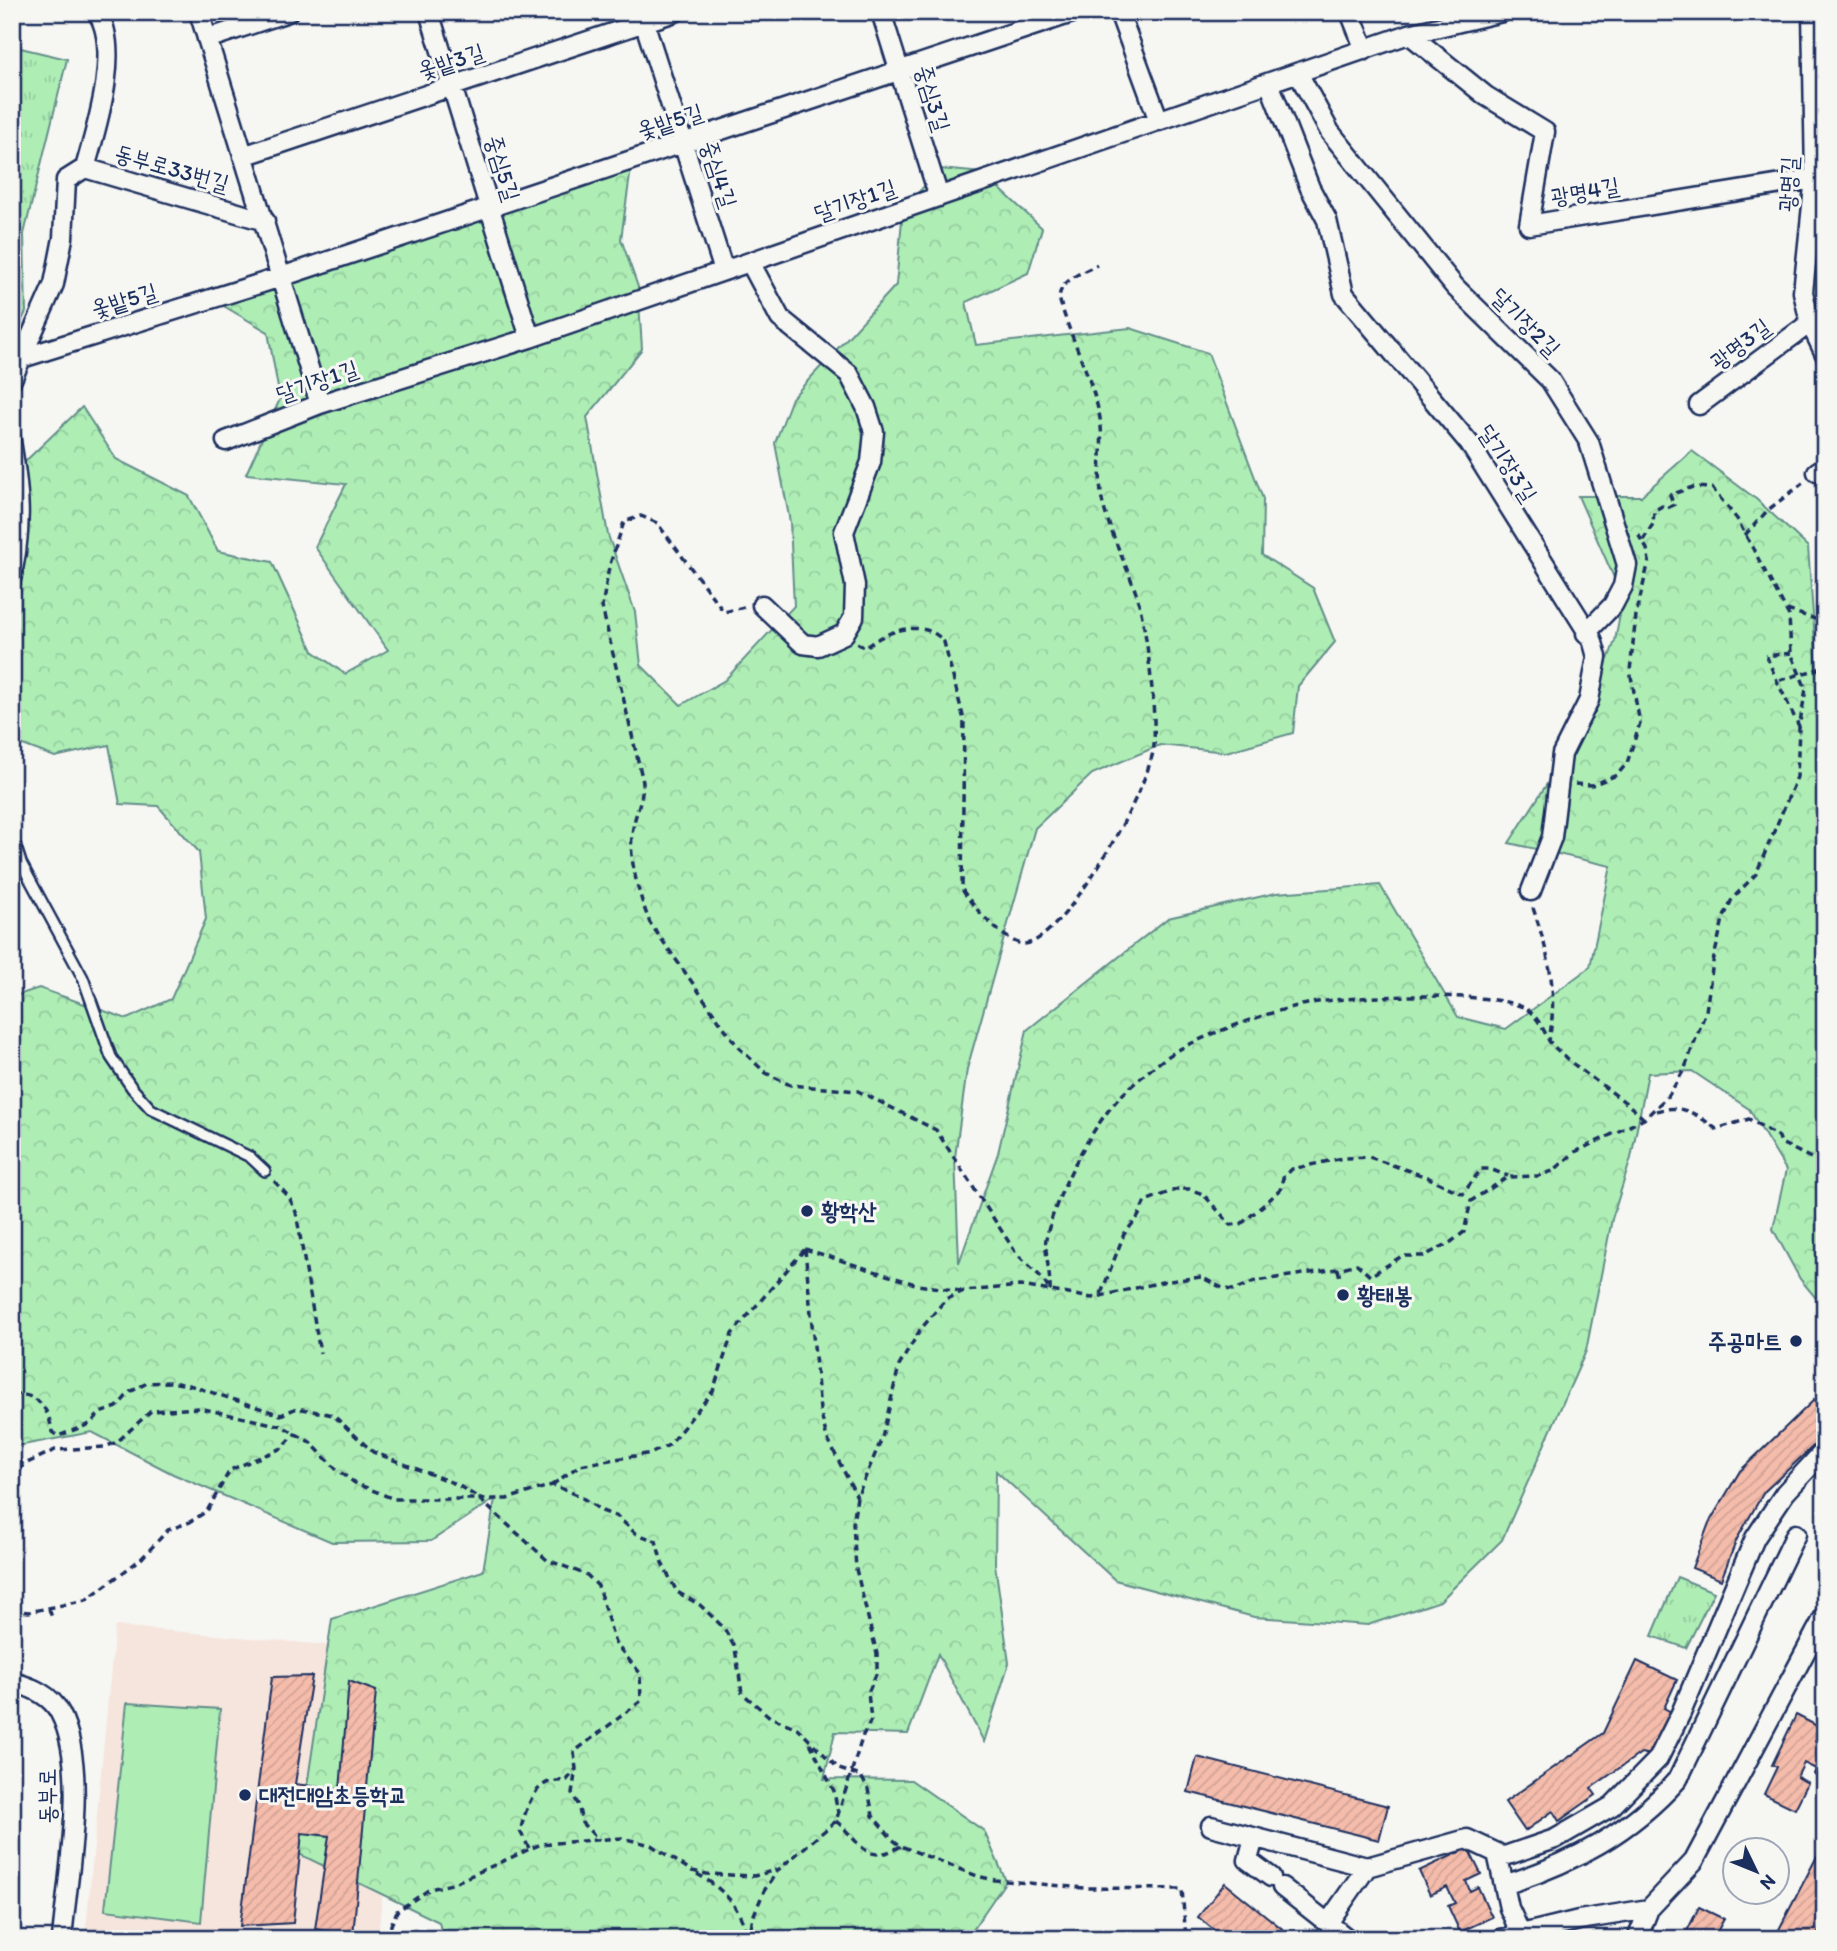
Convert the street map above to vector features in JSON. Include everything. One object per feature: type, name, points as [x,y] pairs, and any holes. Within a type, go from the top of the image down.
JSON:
[{"type":"street","points":[[85,168],[105,80],[107,41],[97,12]]},
{"type":"street","points":[[199,12],[320,404]]},
{"type":"street","points":[[207,39],[288,12]]},
{"type":"street","name":"중심5길","points":[[429,12],[530,338]]},
{"type":"street","name":"옻밭3길","points":[[243,156],[452,86],[642,17],[675,12]]},
{"type":"street","name":"중심3길","points":[[881,12],[939,197]]},
{"type":"street","name":"옻밭5길","points":[[22,358],[281,277],[1075,12]]},
{"type":"street","points":[[1119,12],[1159,121]]},
{"type":"street","points":[[1350,12],[1365,50]]},
{"type":"street","name":"달기장1길","points":[[226,441],[320,404],[530,338],[1409,34],[1502,12]]},
{"type":"street","name":"광명길","points":[[1812,12],[1820,177],[1803,292],[1810,323],[1825,354]]},
{"type":"street","name":"중심4길","points":[[642,17],[724,271]]},
{"type":"street","name":"광명4길","points":[[1409,34],[1486,96],[1545,132],[1529,225],[1820,177]]},
{"type":"street","name":"달기장2길","points":[[1298,73],[1330,132],[1455,286],[1550,380],[1589,442],[1627,565],[1623,586],[1614,605],[1586,633]]},
{"type":"street","name":"달기장3길","points":[[1269,83],[1310,188],[1327,220],[1344,294],[1469,443],[1592,639],[1597,657],[1589,700],[1562,754],[1552,837],[1531,891]]},
{"type":"street","name":"동부로33번길","points":[[12,379],[54,284],[62,238],[66,180],[85,168],[265,221]]},
{"type":"street","points":[[750,262],[780,318],[849,373],[866,407],[874,432],[871,461],[844,532],[855,585],[854,617],[844,635],[818,646],[803,644],[762,605]]},
{"type":"street","name":"광명3길","points":[[1699,405],[1810,323]]},
{"type":"street","points":[[1499,1858],[1555,1839],[1612,1806],[1658,1759],[1755,1538],[1785,1493],[1825,1450]]},
{"type":"street","points":[[1504,1885],[1579,1857],[1620,1833],[1653,1807],[1678,1779],[1796,1534]]},
{"type":"street","points":[[1637,1939],[1649,1909],[1694,1861],[1825,1615]]},
{"type":"street","name":"동부로","points":[[12,1682],[30,1687],[48,1697],[60,1712],[67,1730],[75,1799],[62,1939]]},
{"type":"street","points":[[1211,1826],[1367,1867],[1468,1839],[1487,1846],[1499,1858],[1504,1885],[1520,1932]]},
{"type":"street","points":[[1254,1838],[1248,1860],[1348,1939]]},
{"type":"street","points":[[1328,1923],[1367,1867]]},
{"type":"street","points":[[1501,1939],[1520,1932],[1649,1909]]},
{"type":"lane","points":[[12,422],[25,489],[23,555],[12,595]]},
{"type":"lane","points":[[12,835],[17,865],[83,978],[111,1057],[132,1088],[151,1109],[250,1157],[265,1171]]},
{"type":"path","points":[[844,635],[865,648],[881,635],[899,630],[934,633],[944,642],[964,720],[962,889],[975,908],[1011,939],[1024,944],[1040,939],[1060,920],[1107,855],[1146,774],[1154,747],[1142,613],[1103,505],[1100,414],[1059,298],[1066,283],[1097,265]]},
{"type":"path","points":[[1745,535],[1768,510],[1821,470]]},
{"type":"path","points":[[1643,540],[1653,524],[1654,511],[1662,506],[1667,508],[1674,505],[1670,495],[1702,487],[1712,488],[1745,535],[1786,610],[1791,653],[1802,673],[1806,689],[1799,727],[1797,778],[1756,874],[1732,900],[1723,919],[1706,1011],[1685,1068],[1654,1112]]},
{"type":"path","points":[[762,605],[724,612],[657,523],[641,516],[624,522],[609,567],[602,607],[643,782],[643,797],[632,843],[642,900],[650,923],[738,1047],[766,1073],[790,1084],[858,1091],[936,1130],[1016,1253],[1042,1278],[1050,1291]]},
{"type":"path","points":[[1559,784],[1592,785],[1608,781],[1627,763],[1640,723],[1630,671],[1636,615],[1649,561],[1643,540],[1630,522]]},
{"type":"path","points":[[1786,610],[1825,622]]},
{"type":"path","points":[[1780,680],[1822,668],[1825,646]]},
{"type":"path","points":[[1791,653],[1767,656],[1768,664],[1780,680],[1799,727]]},
{"type":"path","points":[[1531,891],[1533,908],[1551,962],[1553,984],[1549,1041]]},
{"type":"path","points":[[1050,1291],[1051,1271],[1045,1241],[1065,1184],[1078,1159],[1121,1096],[1184,1047],[1313,1003],[1419,997],[1504,1001],[1527,1009],[1565,1059],[1588,1077],[1610,1089],[1644,1119]]},
{"type":"path","points":[[1100,1296],[1124,1234],[1138,1217],[1145,1201],[1178,1189],[1203,1194],[1231,1225],[1241,1224],[1280,1190],[1283,1178],[1292,1169],[1313,1163],[1369,1157],[1427,1177],[1463,1194],[1481,1169],[1490,1169],[1508,1177],[1538,1176],[1553,1171],[1575,1152],[1654,1112],[1673,1106],[1716,1129],[1749,1119],[1779,1138],[1782,1143],[1825,1165]]},
{"type":"path","points":[[265,1171],[289,1197],[296,1212],[320,1353]]},
{"type":"path","points":[[805,1249],[938,1290],[964,1291],[1021,1286],[1093,1298],[1162,1282],[1201,1278],[1224,1289],[1234,1290],[1255,1281],[1357,1264],[1370,1276],[1402,1256],[1424,1256],[1434,1252],[1464,1232],[1471,1201],[1508,1177]]},
{"type":"path","points":[[12,1479],[16,1479],[23,1465],[55,1450],[105,1447],[117,1442],[151,1411],[163,1409],[214,1411],[282,1426],[296,1433],[345,1476],[381,1494],[422,1501],[514,1497],[552,1485],[580,1465],[652,1453],[669,1445],[713,1391],[733,1334],[805,1249]]},
{"type":"path","points":[[805,1249],[820,1410],[827,1438],[857,1497]]},
{"type":"path","points":[[1338,1269],[1340,1278]]},
{"type":"path","points":[[748,1939],[759,1904],[778,1870],[836,1821],[854,1772],[863,1735],[871,1720],[868,1693],[877,1672],[871,1624],[856,1569],[853,1523],[857,1497],[882,1438],[899,1366],[920,1329],[937,1309],[946,1299],[964,1291]]},
{"type":"path","points":[[12,1394],[25,1393],[39,1401],[47,1409],[52,1432],[58,1436],[90,1424],[100,1413],[117,1407],[130,1392],[147,1383],[189,1385],[210,1394],[230,1396],[281,1415],[296,1408],[319,1410],[333,1415],[373,1452],[456,1484],[477,1497],[547,1560],[587,1576],[598,1586],[615,1643],[640,1672],[641,1700],[573,1752],[576,1769],[572,1793],[578,1804],[582,1823],[599,1840]]},
{"type":"path","points":[[12,1610],[29,1612],[86,1600],[141,1559],[168,1530],[190,1522],[207,1511],[230,1470],[282,1448],[296,1433]]},
{"type":"path","points":[[12,1450],[23,1465]]},
{"type":"path","points":[[552,1485],[578,1495],[602,1511],[618,1517],[635,1533],[656,1541],[662,1563],[677,1592],[700,1605],[724,1628],[735,1647],[742,1693],[770,1717],[791,1723],[839,1769],[861,1776],[868,1788],[873,1816],[901,1846],[995,1880],[1112,1889],[1182,1889],[1186,1939]]},
{"type":"path","points":[[49,1609],[53,1620]]},
{"type":"path","points":[[809,1741],[834,1791],[839,1815]]},
{"type":"path","points":[[529,1848],[520,1831],[526,1808],[550,1782],[567,1780],[576,1769]]},
{"type":"path","points":[[836,1821],[865,1851],[874,1855],[882,1857],[901,1846]]},
{"type":"path","points":[[390,1939],[391,1926],[397,1911],[430,1889],[452,1884],[529,1848],[555,1842],[622,1838],[651,1845],[716,1885],[731,1899],[748,1939]]},
{"type":"path","points":[[692,1871],[724,1877],[754,1876],[778,1870]]},
{"type":"shaded area","name":"대전대암초등학교","points":[[115,1626],[405,1652],[378,1939],[85,1939]]},
{"type":"green space","points":[[12,46],[67,59],[24,234],[26,312],[12,340]]},
{"type":"green space","points":[[632,161],[621,239],[638,287],[642,349],[587,417],[608,535],[635,612],[641,665],[681,705],[725,680],[794,606],[790,522],[775,443],[792,398],[896,285],[903,209],[940,169],[983,173],[1042,228],[1028,273],[966,302],[976,345],[1130,328],[1208,353],[1263,499],[1262,555],[1313,588],[1335,642],[1298,686],[1293,733],[1226,752],[1160,745],[1092,774],[1035,828],[967,1069],[955,1157],[959,1263],[998,1153],[1027,1030],[1168,918],[1276,893],[1380,885],[1458,1017],[1506,1029],[1590,967],[1611,866],[1509,843],[1581,731],[1615,641],[1623,598],[1578,496],[1641,496],[1692,451],[1756,499],[1808,547],[1817,669],[1825,680],[1825,1309],[1800,1279],[1773,1229],[1786,1170],[1749,1109],[1692,1071],[1648,1073],[1631,1158],[1612,1219],[1586,1351],[1502,1540],[1440,1601],[1368,1625],[1254,1617],[1115,1580],[996,1471],[995,1564],[1009,1663],[984,1742],[938,1654],[908,1734],[835,1732],[824,1779],[911,1780],[984,1831],[1006,1881],[966,1939],[443,1939],[439,1922],[297,1853],[332,1619],[483,1571],[495,1499],[431,1541],[332,1542],[173,1474],[92,1432],[12,1447],[12,997],[39,988],[127,1019],[171,999],[206,919],[199,852],[158,806],[120,804],[109,745],[55,757],[12,741],[12,474],[82,407],[116,459],[189,496],[218,551],[272,562],[313,651],[345,674],[388,650],[315,547],[346,484],[246,474],[280,399],[268,332],[222,305],[466,212]]},
{"type":"green space","points":[[1677,1577],[1714,1592],[1686,1648],[1652,1636]]},
{"type":"green space","points":[[127,1703],[220,1709],[201,1922],[105,1910]]},
{"type":"building","points":[[1814,1400],[1825,1413],[1825,1435],[1764,1492],[1737,1539],[1721,1580],[1692,1568],[1709,1523],[1740,1471]]},
{"type":"building","points":[[1637,1661],[1677,1680],[1664,1708],[1671,1712],[1651,1755],[1641,1753],[1591,1788],[1596,1795],[1559,1821],[1553,1811],[1525,1831],[1505,1802],[1603,1733]]},
{"type":"building","points":[[312,1676],[295,1784],[340,1790],[349,1681],[376,1691],[353,1935],[315,1929],[329,1836],[302,1833],[293,1923],[240,1926],[272,1677]]},
{"type":"building","points":[[1796,1715],[1821,1728],[1815,1741],[1825,1746],[1825,1779],[1814,1774],[1816,1769],[1804,1763],[1797,1777],[1808,1783],[1795,1809],[1764,1794],[1777,1767],[1772,1765]]},
{"type":"building","points":[[1197,1757],[1388,1806],[1379,1840],[1188,1792]]},
{"type":"building","points":[[1825,1841],[1825,1920],[1815,1939],[1774,1939]]},
{"type":"building","points":[[1468,1848],[1481,1874],[1466,1881],[1470,1891],[1478,1887],[1492,1917],[1460,1932],[1448,1906],[1455,1903],[1447,1887],[1430,1895],[1419,1871]]},
{"type":"building","points":[[1225,1883],[1295,1939],[1225,1939],[1198,1917]]},
{"type":"building","points":[[1699,1907],[1724,1919],[1717,1932],[1737,1939],[1683,1939]]},
{"type":"place","name":"황학산","points":[[807,1211]]},
{"type":"place","name":"황태봉","points":[[1343,1295]]},
{"type":"place","name":"주공마트","points":[[1796,1341]]},
{"type":"place","name":"대전대암초등학교","points":[[245,1795]]}]
